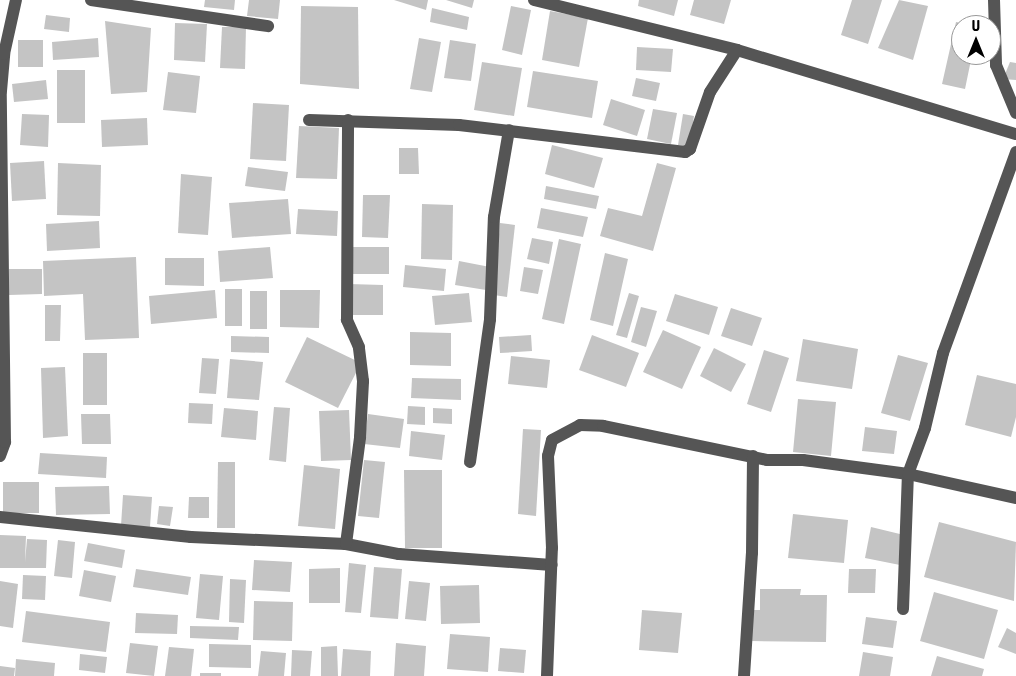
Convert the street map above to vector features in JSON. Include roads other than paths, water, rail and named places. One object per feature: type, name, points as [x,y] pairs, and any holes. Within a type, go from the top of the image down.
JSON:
[{"type":"street","points":[[0,456],[5,442],[1,91],[4,54],[16,0]]},
{"type":"street","points":[[91,0],[268,26]]},
{"type":"street","points":[[534,0],[737,50],[1016,134]]},
{"type":"street","points":[[994,0],[996,65],[1016,113]]},
{"type":"street","points":[[309,120],[348,120],[509,130],[686,152],[690,149],[710,92],[737,50]]},
{"type":"street","points":[[346,544],[360,437],[363,381],[359,347],[347,320],[348,120]]},
{"type":"street","points":[[470,462],[490,319],[494,217],[509,130]]},
{"type":"street","points":[[903,609],[908,474],[925,428],[943,353],[1016,152]]},
{"type":"street","points":[[547,676],[552,565],[548,456],[552,440],[580,425],[603,426],[767,460],[803,460],[908,474],[1016,498]]},
{"type":"street","points":[[744,676],[752,553],[753,456]]},
{"type":"street","points":[[0,517],[191,537],[346,544],[399,554],[552,565]]}]
